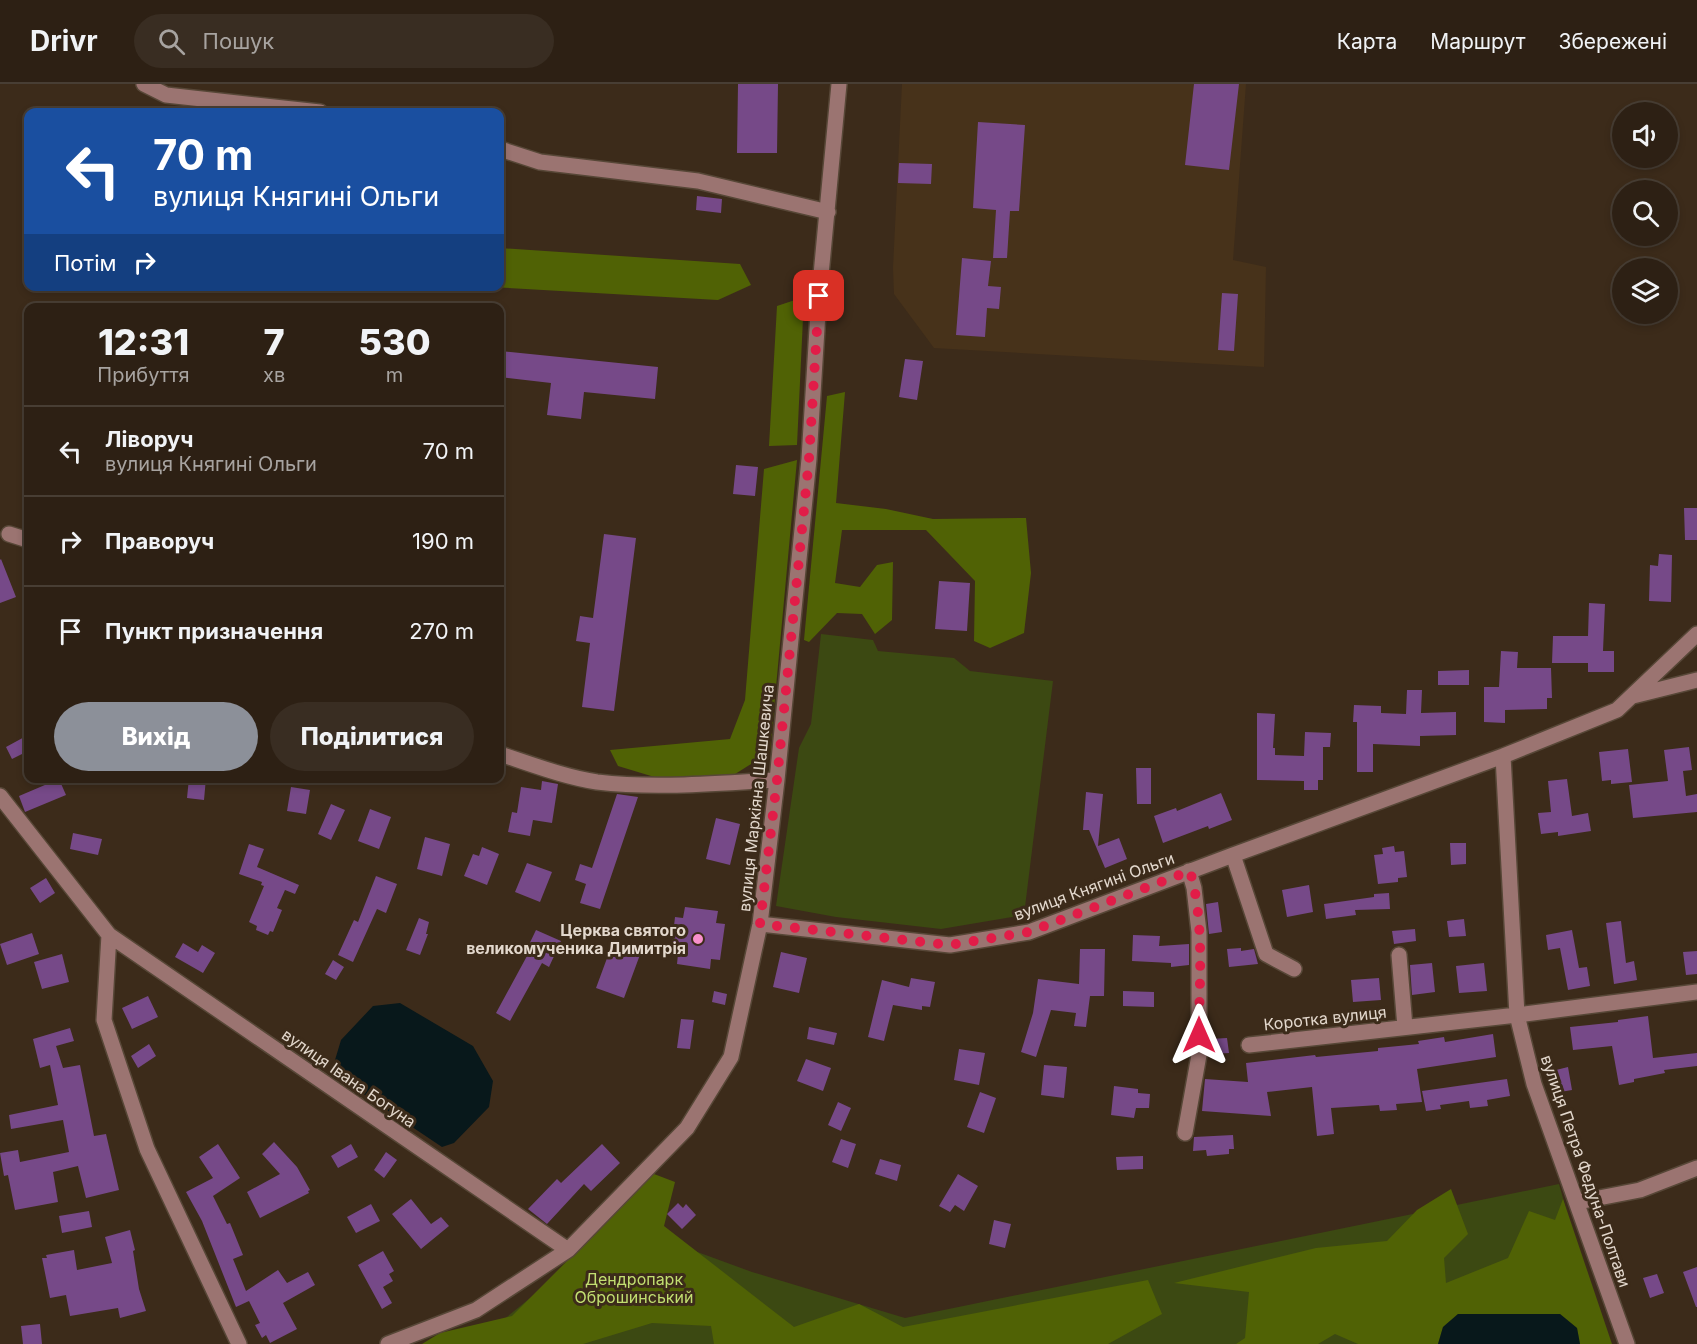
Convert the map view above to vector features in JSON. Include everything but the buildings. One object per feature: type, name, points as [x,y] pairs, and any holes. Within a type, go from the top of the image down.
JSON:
[{"type":"street","points":[[144,84],[166,95],[284,108]]},
{"type":"street","name":"вулиця Маркіяна Шашкевича","points":[[388,1344],[476,1310],[568,1250],[687,1128],[731,1058],[760,924],[777,780],[809,459],[819,296],[838,84]]},
{"type":"street","points":[[504,150],[540,162],[698,181],[828,212]]},
{"type":"street","points":[[9,534],[24,539]]},
{"type":"street","name":"вулиця Княгині Ольги","points":[[760,924],[950,945],[1029,932],[1503,756],[1617,710],[1697,634]]},
{"type":"street","name":"вулиця Княгині Ольги","points":[[1632,696],[1697,681]]},
{"type":"street","points":[[504,755],[594,781],[644,786],[777,780]]},
{"type":"street","name":"вулиця Петра Федуна-Полтави","points":[[1503,756],[1517,1015],[1534,1084],[1627,1344]]},
{"type":"street","name":"вулиця Івана Богуна","points":[[0,796],[110,935],[568,1250]]},
{"type":"street","points":[[1233,855],[1266,954],[1294,969]]},
{"type":"street","name":"вулиця Княгині Ольги","points":[[1185,1133],[1199,1055],[1199,932],[1190,871]]},
{"type":"street","points":[[110,935],[104,1020],[147,1149],[239,1344]]},
{"type":"street","name":"Коротка вулиця","points":[[1399,955],[1405,1028]]},
{"type":"street","name":"Коротка вулиця","points":[[1249,1045],[1697,992]]},
{"type":"street","points":[[1578,1202],[1640,1190],[1697,1168]]},
{"type":"shaded area","points":[[902,84],[1246,84],[1233,260],[1266,267],[1264,367],[934,348],[894,294],[893,268]]},
{"type":"shaded area","points":[[400,1003],[473,1046],[493,1081],[489,1107],[454,1143],[442,1147],[357,1090],[335,1060],[341,1040],[373,1006]]},
{"type":"shaded area","points":[[1458,1314],[1560,1314],[1577,1328],[1580,1344],[1438,1344],[1443,1327]]},
{"type":"green space","points":[[504,248],[740,264],[751,285],[718,300],[504,288]]},
{"type":"green space","points":[[804,297],[797,445],[769,446],[777,306]]},
{"type":"green space","points":[[845,392],[836,503],[886,509],[933,519],[1026,518],[1031,573],[1024,633],[990,648],[974,641],[975,581],[926,530],[842,530],[835,583],[860,587],[877,565],[893,562],[892,620],[875,634],[862,614],[837,613],[809,642],[804,640],[827,396]]},
{"type":"green space","points":[[797,460],[770,752],[732,776],[661,779],[618,766],[610,750],[730,739],[745,700],[764,469]]},
{"type":"green space","points":[[821,634],[873,640],[878,651],[954,658],[970,671],[1053,681],[1024,915],[941,929],[836,917],[776,906],[799,748],[811,724]]},
{"type":"green space","name":"Дендропарк Оброшинський","points":[[654,1174],[675,1182],[664,1226],[794,1327],[859,1304],[903,1327],[1148,1280],[1162,1314],[1108,1344],[714,1344],[711,1326],[652,1323],[583,1344],[422,1344],[440,1333],[512,1316]]},
{"type":"green space","name":"Дендропарк Оброшинський","points":[[1559,1184],[1604,1344],[426,1344],[502,1321],[621,1224],[752,1272],[905,1318]]},
{"type":"green space","points":[[1451,1189],[1468,1234],[1444,1258],[1446,1283],[1508,1258],[1529,1211],[1555,1220],[1563,1199],[1612,1344],[1580,1344],[1577,1328],[1560,1314],[1458,1314],[1443,1327],[1438,1344],[1358,1344],[1335,1334],[1318,1344],[1236,1344],[1245,1338],[1249,1292],[1174,1283],[1316,1248],[1387,1241],[1417,1210]]},
{"type":"place","name":"Церква святого великомученика Димитрія","points":[[698,939]]},
{"type":"route","points":[[819,296],[809,459],[777,780],[760,924],[950,945],[1029,932],[1190,871],[1199,932],[1199,1035]]}]
